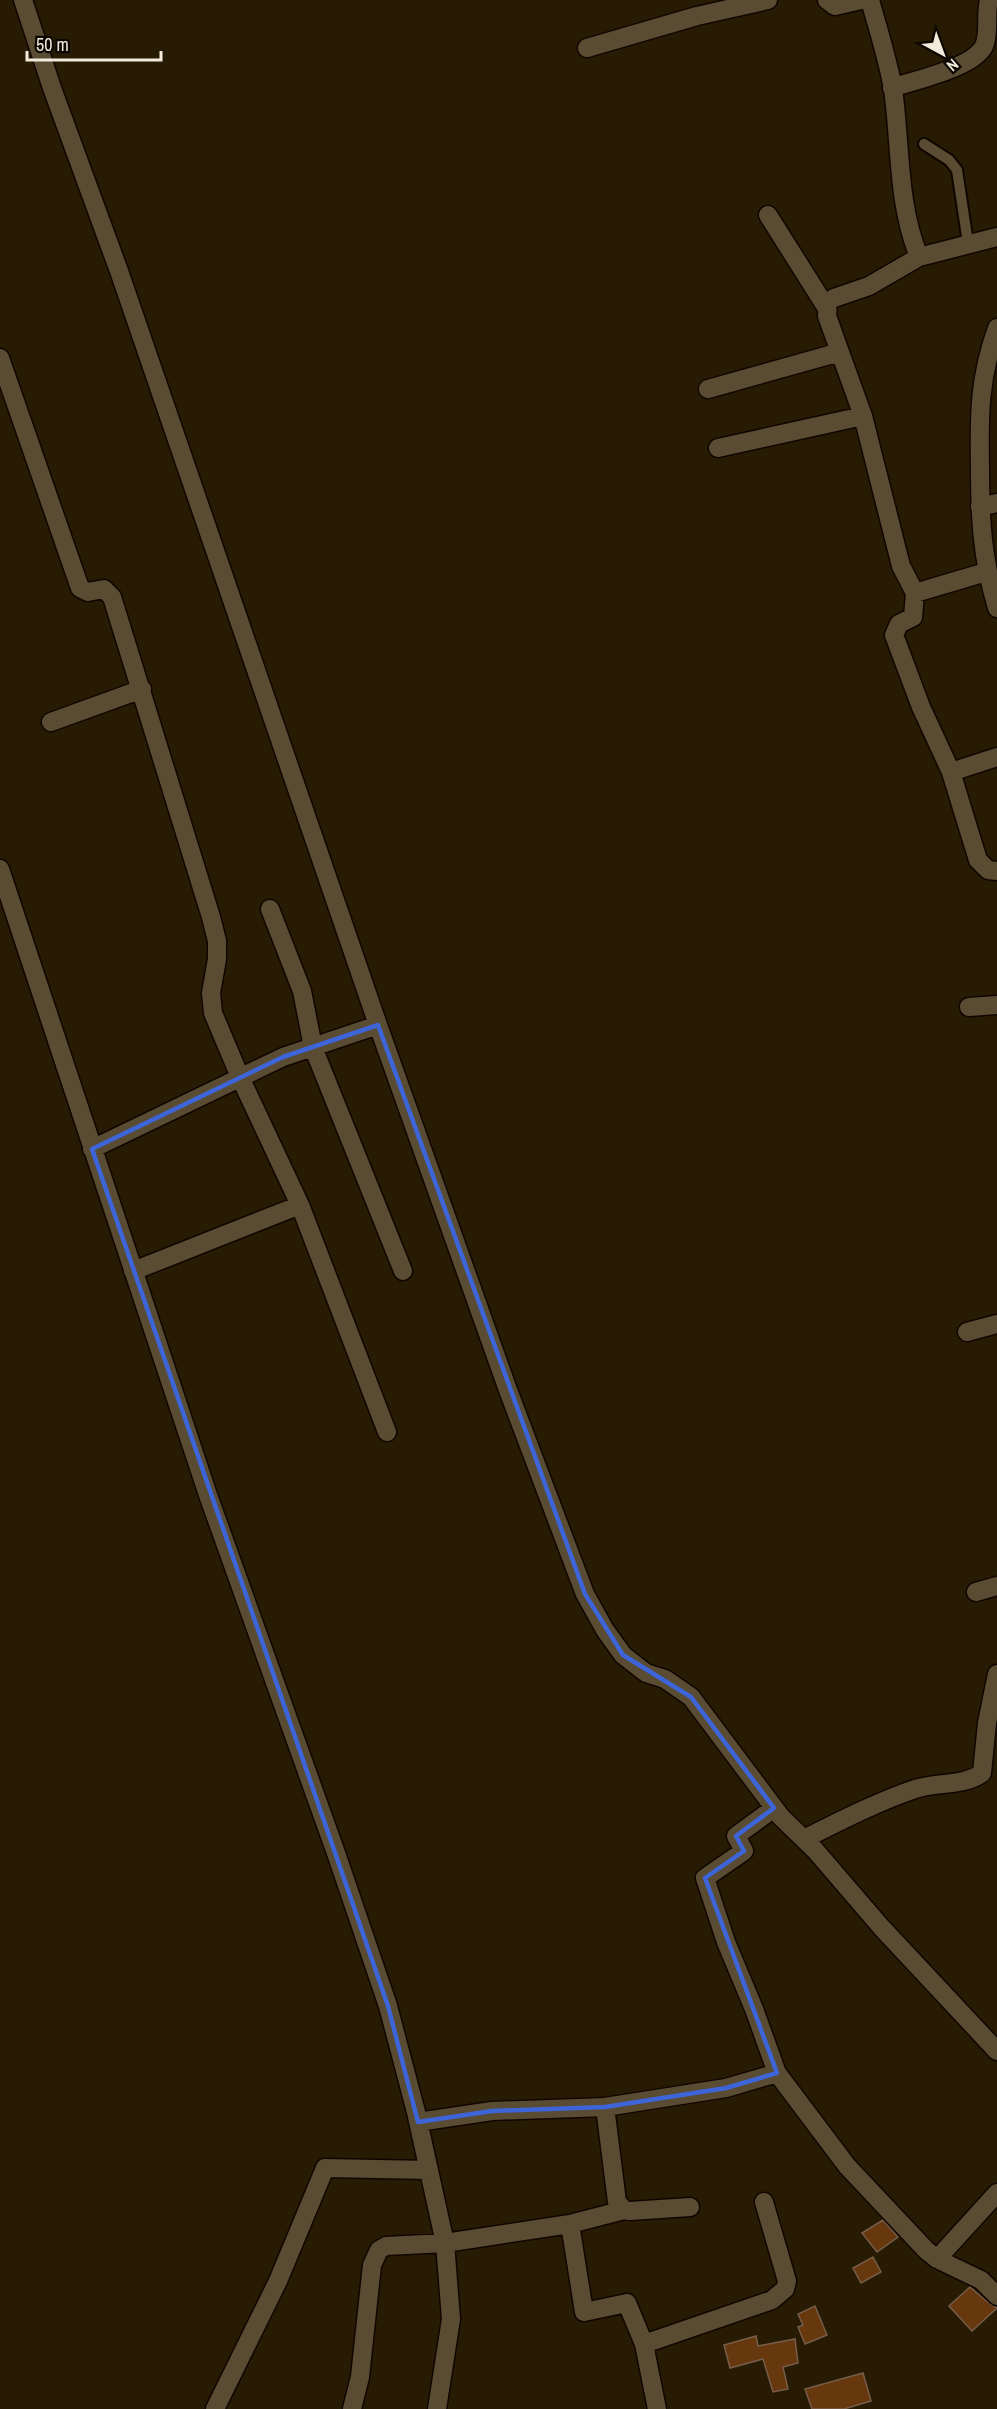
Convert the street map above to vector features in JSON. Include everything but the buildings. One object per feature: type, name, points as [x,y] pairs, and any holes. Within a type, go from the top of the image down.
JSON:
[{"type":"street","points":[[23,0],[52,88],[123,282],[378,1025],[508,1390],[585,1594],[605,1630],[623,1655],[646,1672],[665,1678],[691,1697],[774,1808],[997,2051]]},
{"type":"street","points":[[587,48],[697,16],[768,0]]},
{"type":"street","points":[[827,0],[835,6],[861,0]]},
{"type":"street","points":[[870,0],[892,88],[902,198],[911,236],[919,257]]},
{"type":"street","points":[[892,88],[959,66],[974,57],[985,44],[989,0]]},
{"type":"street","points":[[768,215],[826,307],[827,316],[863,416],[895,548],[901,566],[915,593],[913,617],[899,624],[894,635],[921,707],[951,772],[978,860],[988,870],[997,871]]},
{"type":"street","points":[[826,307],[834,298],[869,286],[919,257],[997,237]]},
{"type":"street","points":[[997,328],[982,379],[979,405],[988,505],[986,572],[997,608]]},
{"type":"street","points":[[708,389],[840,352]]},
{"type":"street","points":[[0,358],[80,588],[84,592],[98,589],[108,591],[142,689],[217,941],[217,959],[211,993],[213,1013],[240,1077],[300,1205],[387,1432]]},
{"type":"street","points":[[718,448],[863,416]]},
{"type":"street","points":[[915,593],[986,572]]},
{"type":"street","points":[[51,722],[142,689]]},
{"type":"street","points":[[951,772],[997,757]]},
{"type":"street","points":[[0,868],[208,1495],[305,1764],[388,2006],[418,2122],[445,2243],[451,2319],[437,2409]]},
{"type":"street","points":[[270,909],[302,991],[313,1047],[403,1271]]},
{"type":"street","points":[[969,1007],[997,1005]]},
{"type":"street","points":[[92,1149],[283,1058],[378,1025]]},
{"type":"street","points":[[133,1271],[300,1205]]},
{"type":"street","points":[[968,1332],[997,1324]]},
{"type":"street","points":[[976,1592],[997,1586]]},
{"type":"street","points":[[804,1839],[905,1792],[926,1785],[990,1774],[987,1723],[997,1674]]},
{"type":"street","points":[[774,1808],[736,1836],[744,1851],[705,1878],[726,1942],[777,2073],[847,2166],[937,2259],[981,2280],[997,2296]]},
{"type":"street","points":[[418,2122],[492,2111],[605,2107],[726,2088],[777,2073]]},
{"type":"street","points":[[605,2107],[616,2202],[624,2210]]},
{"type":"street","points":[[215,2409],[278,2281],[325,2168],[429,2170]]},
{"type":"street","points":[[937,2259],[997,2193]]},
{"type":"street","points":[[644,2344],[772,2300],[785,2289],[787,2281],[764,2202]]},
{"type":"street","points":[[352,2409],[360,2378],[372,2265],[374,2256],[386,2246],[445,2243],[570,2224],[624,2210],[690,2207]]},
{"type":"street","points":[[570,2224],[584,2312],[627,2303],[644,2344],[657,2409]]},
{"type":"lane","points":[[924,144],[949,160],[957,170],[968,243]]},
{"type":"highlighted area","points":[[378,1025],[585,1594],[623,1655],[691,1697],[774,1808],[736,1836],[744,1851],[705,1878],[777,2073],[726,2088],[605,2107],[492,2111],[418,2122],[388,2006],[92,1149],[283,1057]]}]
